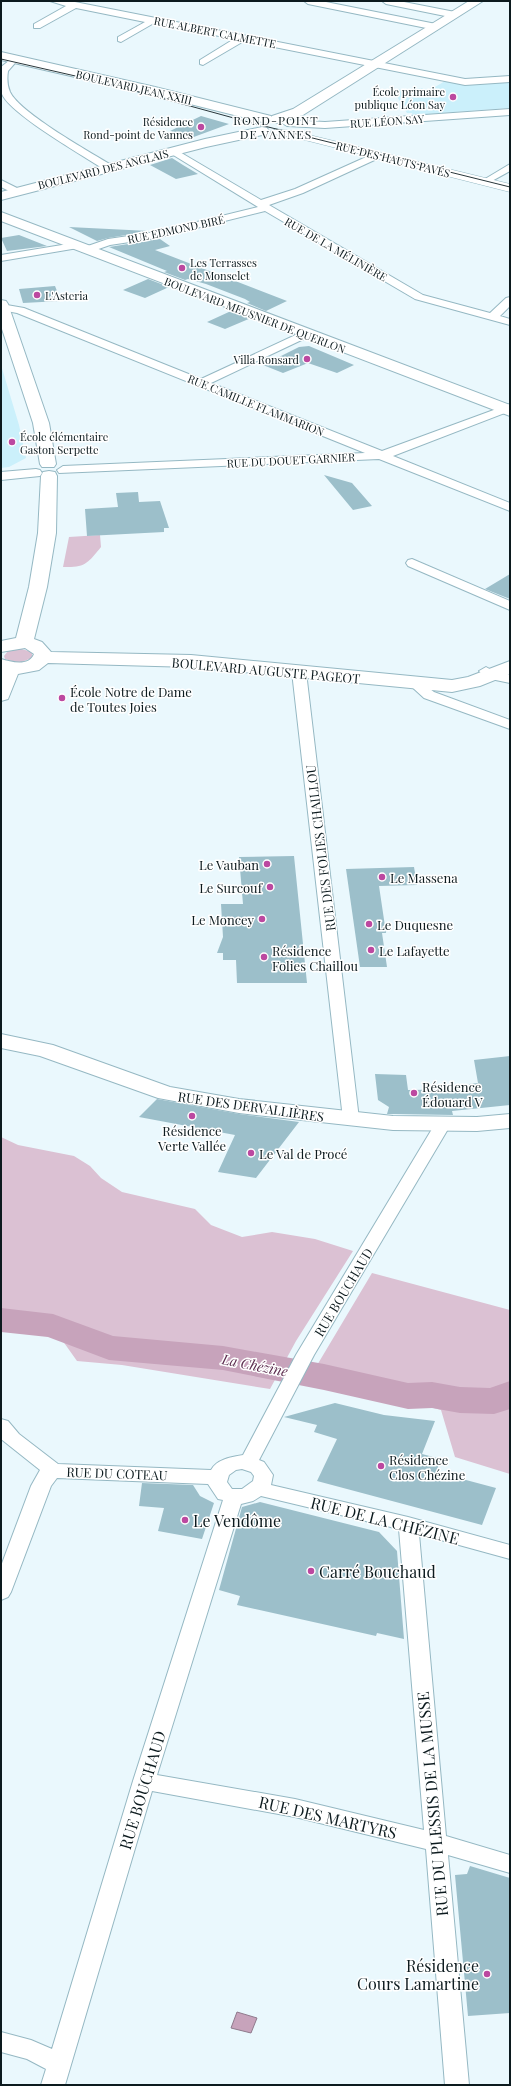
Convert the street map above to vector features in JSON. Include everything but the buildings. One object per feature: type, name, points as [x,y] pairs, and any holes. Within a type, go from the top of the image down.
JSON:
[{"type":"main road","points":[[270,125],[298,112],[477,1]]},
{"type":"main road","name":"BOULEVARD JEAN XXIII","points":[[3,64],[270,125]]},
{"type":"main road","name":"BOULEVARD DES ANGLAIS","points":[[1,196],[270,125]]},
{"type":"main road","name":"BOULEVARD MEUSNIER DE QUERLON","points":[[1,216],[80,248],[508,409]]},
{"type":"main road","points":[[2,306],[34,400],[49,471],[47,533],[36,594],[24,643]]},
{"type":"main road","points":[[1,647],[24,643],[40,648],[43,653],[43,657],[32,666],[6,666],[1,695]]},
{"type":"main road","name":"BOULEVARD AUGUSTE PAGEOT","points":[[43,657],[191,661],[457,687],[501,670]]},
{"type":"main road","name":"RUE DES DERVALLIÈRES","points":[[1,1041],[45,1050],[166,1093],[239,1106],[400,1123],[443,1124],[510,1121]]},
{"type":"street","name":"RUE ALBERT CALMETTE","points":[[54,1],[466,83],[510,80]]},
{"type":"street","points":[[308,1],[436,26]]},
{"type":"street","points":[[386,1],[455,14]]},
{"type":"street","points":[[37,26],[75,5]]},
{"type":"street","points":[[121,39],[154,20]]},
{"type":"street","points":[[203,62],[243,38]]},
{"type":"street","points":[[3,64],[2,82],[7,95],[20,110],[109,168]]},
{"type":"street","name":"RUE LÉON SAY","points":[[311,128],[510,112]]},
{"type":"street","name":"RUE DES HAUTS PAVÉS","points":[[270,125],[311,128],[510,184]]},
{"type":"street","name":"RUE DES HAUTS PAVÉS","points":[[270,125],[293,134],[510,188]]},
{"type":"street","name":"RUE DE LA MÉLINIÈRE","points":[[173,151],[263,206],[419,297],[510,322]]},
{"type":"street","name":"RUE EDMOND BIRÉ","points":[[1,258],[80,248],[156,235],[263,206],[378,155]]},
{"type":"street","points":[[490,179],[510,167]]},
{"type":"street","points":[[1,183],[17,192]]},
{"type":"street","points":[[492,317],[510,300]]},
{"type":"street","name":"RUE CAMILLE FLAMMARION","points":[[2,306],[20,310],[510,507]]},
{"type":"street","points":[[201,383],[306,334]]},
{"type":"street","name":"RUE DU DOUET GARNIER","points":[[1,476],[49,471],[380,455],[508,409]]},
{"type":"street","points":[[412,563],[510,606]]},
{"type":"street","name":"RUE DES FOLIES CHAILLOU","points":[[299,672],[351,1119]]},
{"type":"street","points":[[419,684],[418,687],[429,695],[510,725]]},
{"type":"street","points":[[457,687],[453,695],[459,702],[487,716]]},
{"type":"street","name":"RUE BOUCHAUD","points":[[248,1463],[305,1355],[443,1124]]},
{"type":"street","points":[[1,1426],[12,1439],[54,1471]]},
{"type":"street","points":[[238,1462],[248,1463],[256,1466],[263,1474],[263,1483],[260,1489],[250,1495],[235,1496],[221,1490],[217,1483],[217,1477],[220,1471],[227,1465],[238,1462]]},
{"type":"street","name":"RUE DU COTEAU","points":[[1,1592],[41,1486],[46,1476],[54,1471],[217,1477]]},
{"type":"street","name":"RUE DE LA CHÉZINE","points":[[260,1489],[408,1524],[510,1552]]},
{"type":"street","name":"RUE BOUCHAUD","points":[[53,2085],[144,1781],[232,1501],[235,1496]]},
{"type":"street","name":"RUE DU PLESSIS DE LA MUSSE","points":[[408,1524],[457,2085]]},
{"type":"street","name":"RUE DES MARTYRS","points":[[144,1781],[295,1808],[435,1842],[510,1864]]},
{"type":"street","points":[[1,2042],[31,2050],[60,2064]]},
{"type":"shaded area","name":"École primaire publique Léon Say","points":[[445,81],[465,85],[510,82],[510,108],[413,115],[412,113],[407,113],[393,90],[421,88],[430,90]]},
{"type":"shaded area","name":"École élémentaire Gaston Serpette","points":[[1,365],[19,425],[26,458],[9,467],[1,468]]},
{"type":"shaded area","points":[[100,535],[101,547],[89,561],[76,567],[63,567],[69,537]]},
{"type":"shaded area","points":[[18,648],[32,652],[32,658],[19,663],[5,659],[4,656],[8,651]]},
{"type":"shaded area","points":[[1,1137],[18,1145],[74,1156],[90,1166],[101,1178],[122,1192],[195,1209],[211,1225],[242,1237],[272,1232],[315,1239],[353,1251],[296,1341],[270,1389],[122,1365],[77,1361],[55,1330],[28,1319],[1,1315]]},
{"type":"shaded area","points":[[372,1273],[510,1310],[510,1474],[455,1457],[441,1410],[339,1382],[310,1377]]},
{"type":"shaded area","points":[[237,2012],[257,2018],[251,2033],[231,2028]]},
{"type":"waterway","name":"La Chézine","points":[[1,1320],[53,1326],[109,1348],[223,1358],[324,1377],[408,1396],[432,1395],[460,1400],[494,1401],[510,1394]]},
{"type":"tram line","points":[[1,59],[106,83],[252,123],[510,187]]},
{"type":"place","name":"École primaire publique Léon Say","points":[[453,97]]},
{"type":"place","name":"Résidence Rond-point de Vannes","points":[[201,127]]},
{"type":"place","name":"Les Terrasses de Monselet","points":[[182,268]]},
{"type":"place","name":"L'Asteria","points":[[37,295]]},
{"type":"place","name":"Villa Ronsard","points":[[307,359]]},
{"type":"place","name":"École élémentaire Gaston Serpette","points":[[12,442]]},
{"type":"place","name":"École Notre de Dame de Toutes Joies","points":[[62,698]]},
{"type":"place","name":"Le Vauban","points":[[267,864]]},
{"type":"place","name":"Le Massena","points":[[382,877]]},
{"type":"place","name":"Le Surcouf","points":[[270,887]]},
{"type":"place","name":"Le Moncey","points":[[262,919]]},
{"type":"place","name":"Le Duquesne","points":[[369,924]]},
{"type":"place","name":"Le Lafayette","points":[[371,950]]},
{"type":"place","name":"Résidence Folies Chaillou","points":[[264,957]]},
{"type":"place","name":"Résidence Édouard V","points":[[414,1093]]},
{"type":"place","name":"Résidence Verte Vallée","points":[[192,1116]]},
{"type":"place","name":"Le Val de Procé","points":[[251,1153]]},
{"type":"place","name":"Résidence Clos Chézine","points":[[381,1466]]},
{"type":"place","name":"Le Vendôme","points":[[185,1520]]},
{"type":"place","name":"Carré Bouchaud","points":[[311,1571]]},
{"type":"place","name":"Résidence Cours Lamartine","points":[[487,1974]]},
{"type":"district","name":"ROND-POINT DE VANNES","points":[[276,127]]}]
